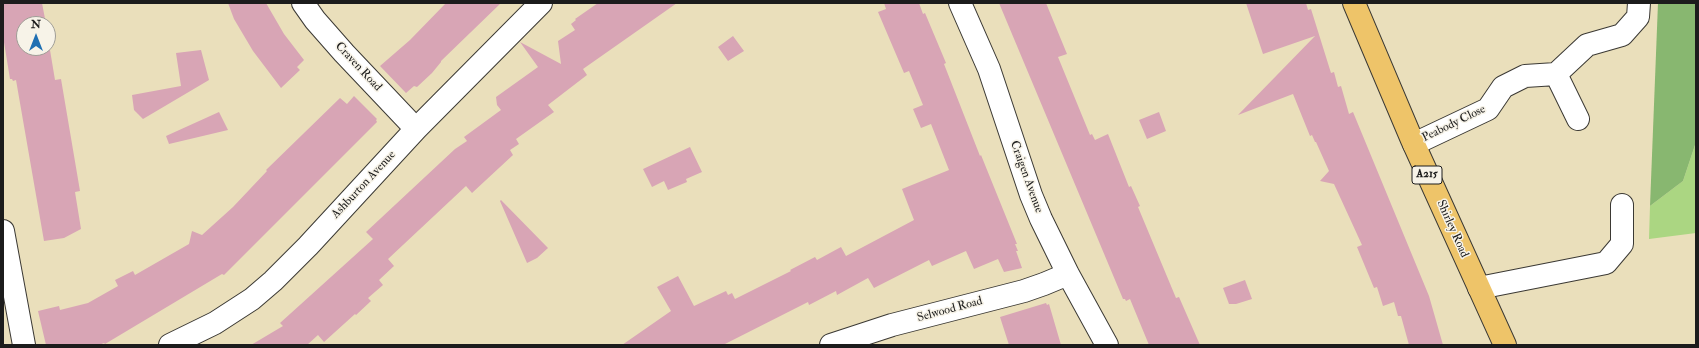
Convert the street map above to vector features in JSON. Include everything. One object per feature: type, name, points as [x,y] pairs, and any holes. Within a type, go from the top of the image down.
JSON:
[{"type":"main road","name":"Shirley Road","points":[[1354,3],[1414,144],[1505,345]]},
{"type":"street","name":"Craven Road","points":[[304,3],[316,20],[344,53],[416,128]]},
{"type":"street","name":"Ashburton Avenue","points":[[170,345],[215,323],[263,290],[291,263],[416,128],[541,3]]},
{"type":"street","name":"Craigen Avenue","points":[[960,3],[989,69],[1041,219],[1068,274],[1107,345]]},
{"type":"street","points":[[1578,119],[1556,74],[1587,45],[1622,35],[1638,17],[1639,3]]},
{"type":"street","name":"Peabody Close","points":[[1414,144],[1488,109],[1502,87],[1525,76],[1556,74]]},
{"type":"street","points":[[1478,288],[1606,262],[1622,244],[1622,205]]},
{"type":"street","points":[[3,231],[24,345]]},
{"type":"street","name":"Selwood Road","points":[[831,345],[892,325],[1024,291],[1068,274]]},
{"type":"green space","points":[[1658,3],[1696,3],[1696,142],[1683,181],[1650,206]]},
{"type":"green space","points":[[1696,142],[1696,233],[1649,239],[1650,206],[1683,181]]},
{"type":"building","points":[[3,3],[42,3],[44,16],[16,16],[16,56],[51,56],[55,80],[61,79],[80,191],[75,192],[81,229],[64,238],[44,241],[16,80],[13,81],[10,79],[3,36]]},
{"type":"building","points":[[228,3],[266,3],[284,34],[304,60],[297,67],[300,70],[281,88],[253,51],[234,19]]},
{"type":"building","points":[[446,3],[501,3],[441,61],[432,73],[417,87],[414,86],[406,93],[380,66],[410,40]]},
{"type":"building","points":[[598,3],[677,3],[583,69],[587,75],[548,105],[554,112],[516,139],[519,144],[510,150],[513,155],[472,193],[466,186],[388,259],[394,266],[379,280],[383,285],[368,298],[371,301],[324,342],[318,335],[307,345],[251,345],[283,326],[280,323],[373,239],[366,232],[455,149],[467,141],[464,137],[501,110],[497,105],[496,97],[538,67],[520,42],[561,64],[558,41],[575,30],[571,24],[576,20],[575,19]]},
{"type":"building","points":[[884,3],[919,3],[923,14],[925,13],[946,63],[944,64],[980,156],[981,155],[1017,244],[1015,244],[1018,251],[1016,251],[1022,268],[1004,272],[998,259],[974,269],[966,251],[932,266],[929,260],[874,288],[868,278],[837,295],[836,291],[809,305],[808,302],[723,345],[622,345],[671,311],[657,287],[678,276],[694,306],[726,291],[728,295],[732,293],[735,299],[791,271],[790,270],[815,257],[817,260],[841,247],[846,256],[914,220],[902,189],[949,170],[931,124],[921,128],[913,109],[923,105],[909,71],[904,73],[878,12],[886,9]]},
{"type":"building","points":[[999,3],[1046,3],[1067,54],[1058,57],[1090,135],[1092,134],[1095,140],[1108,134],[1129,187],[1131,186],[1140,206],[1138,207],[1176,298],[1179,297],[1200,345],[1149,345],[1130,299],[1126,301],[1123,299]]},
{"type":"building","points":[[1246,3],[1306,3],[1308,10],[1311,9],[1331,73],[1334,72],[1338,87],[1341,86],[1349,114],[1353,112],[1429,296],[1443,345],[1409,345],[1401,316],[1398,316],[1394,302],[1383,306],[1377,287],[1374,288],[1357,247],[1362,245],[1334,184],[1320,181],[1329,171],[1316,142],[1312,135],[1310,136],[1293,94],[1238,115],[1315,36],[1263,54]]},
{"type":"building","points":[[733,36],[744,51],[728,61],[718,47]]},
{"type":"building","points":[[201,50],[209,80],[143,119],[134,110],[132,95],[181,86],[176,53]]},
{"type":"building","points":[[354,96],[377,119],[377,122],[224,275],[222,274],[105,344],[46,345],[38,311],[59,306],[60,310],[88,303],[118,286],[115,280],[133,271],[135,275],[189,244],[192,231],[202,235],[233,207],[267,171],[266,170],[340,98],[347,104]]},
{"type":"building","points":[[219,112],[228,130],[169,144],[166,136]]},
{"type":"building","points":[[1159,112],[1166,131],[1147,139],[1139,120]]},
{"type":"building","points":[[690,147],[702,172],[686,179],[687,182],[668,190],[664,181],[652,187],[643,169]]},
{"type":"building","points":[[501,200],[548,248],[537,258],[527,263],[500,201]]},
{"type":"building","points":[[1245,280],[1252,299],[1236,304],[1229,304],[1223,288]]},
{"type":"building","points":[[1046,303],[1047,305],[1049,304],[1061,345],[1009,345],[1000,317]]}]
